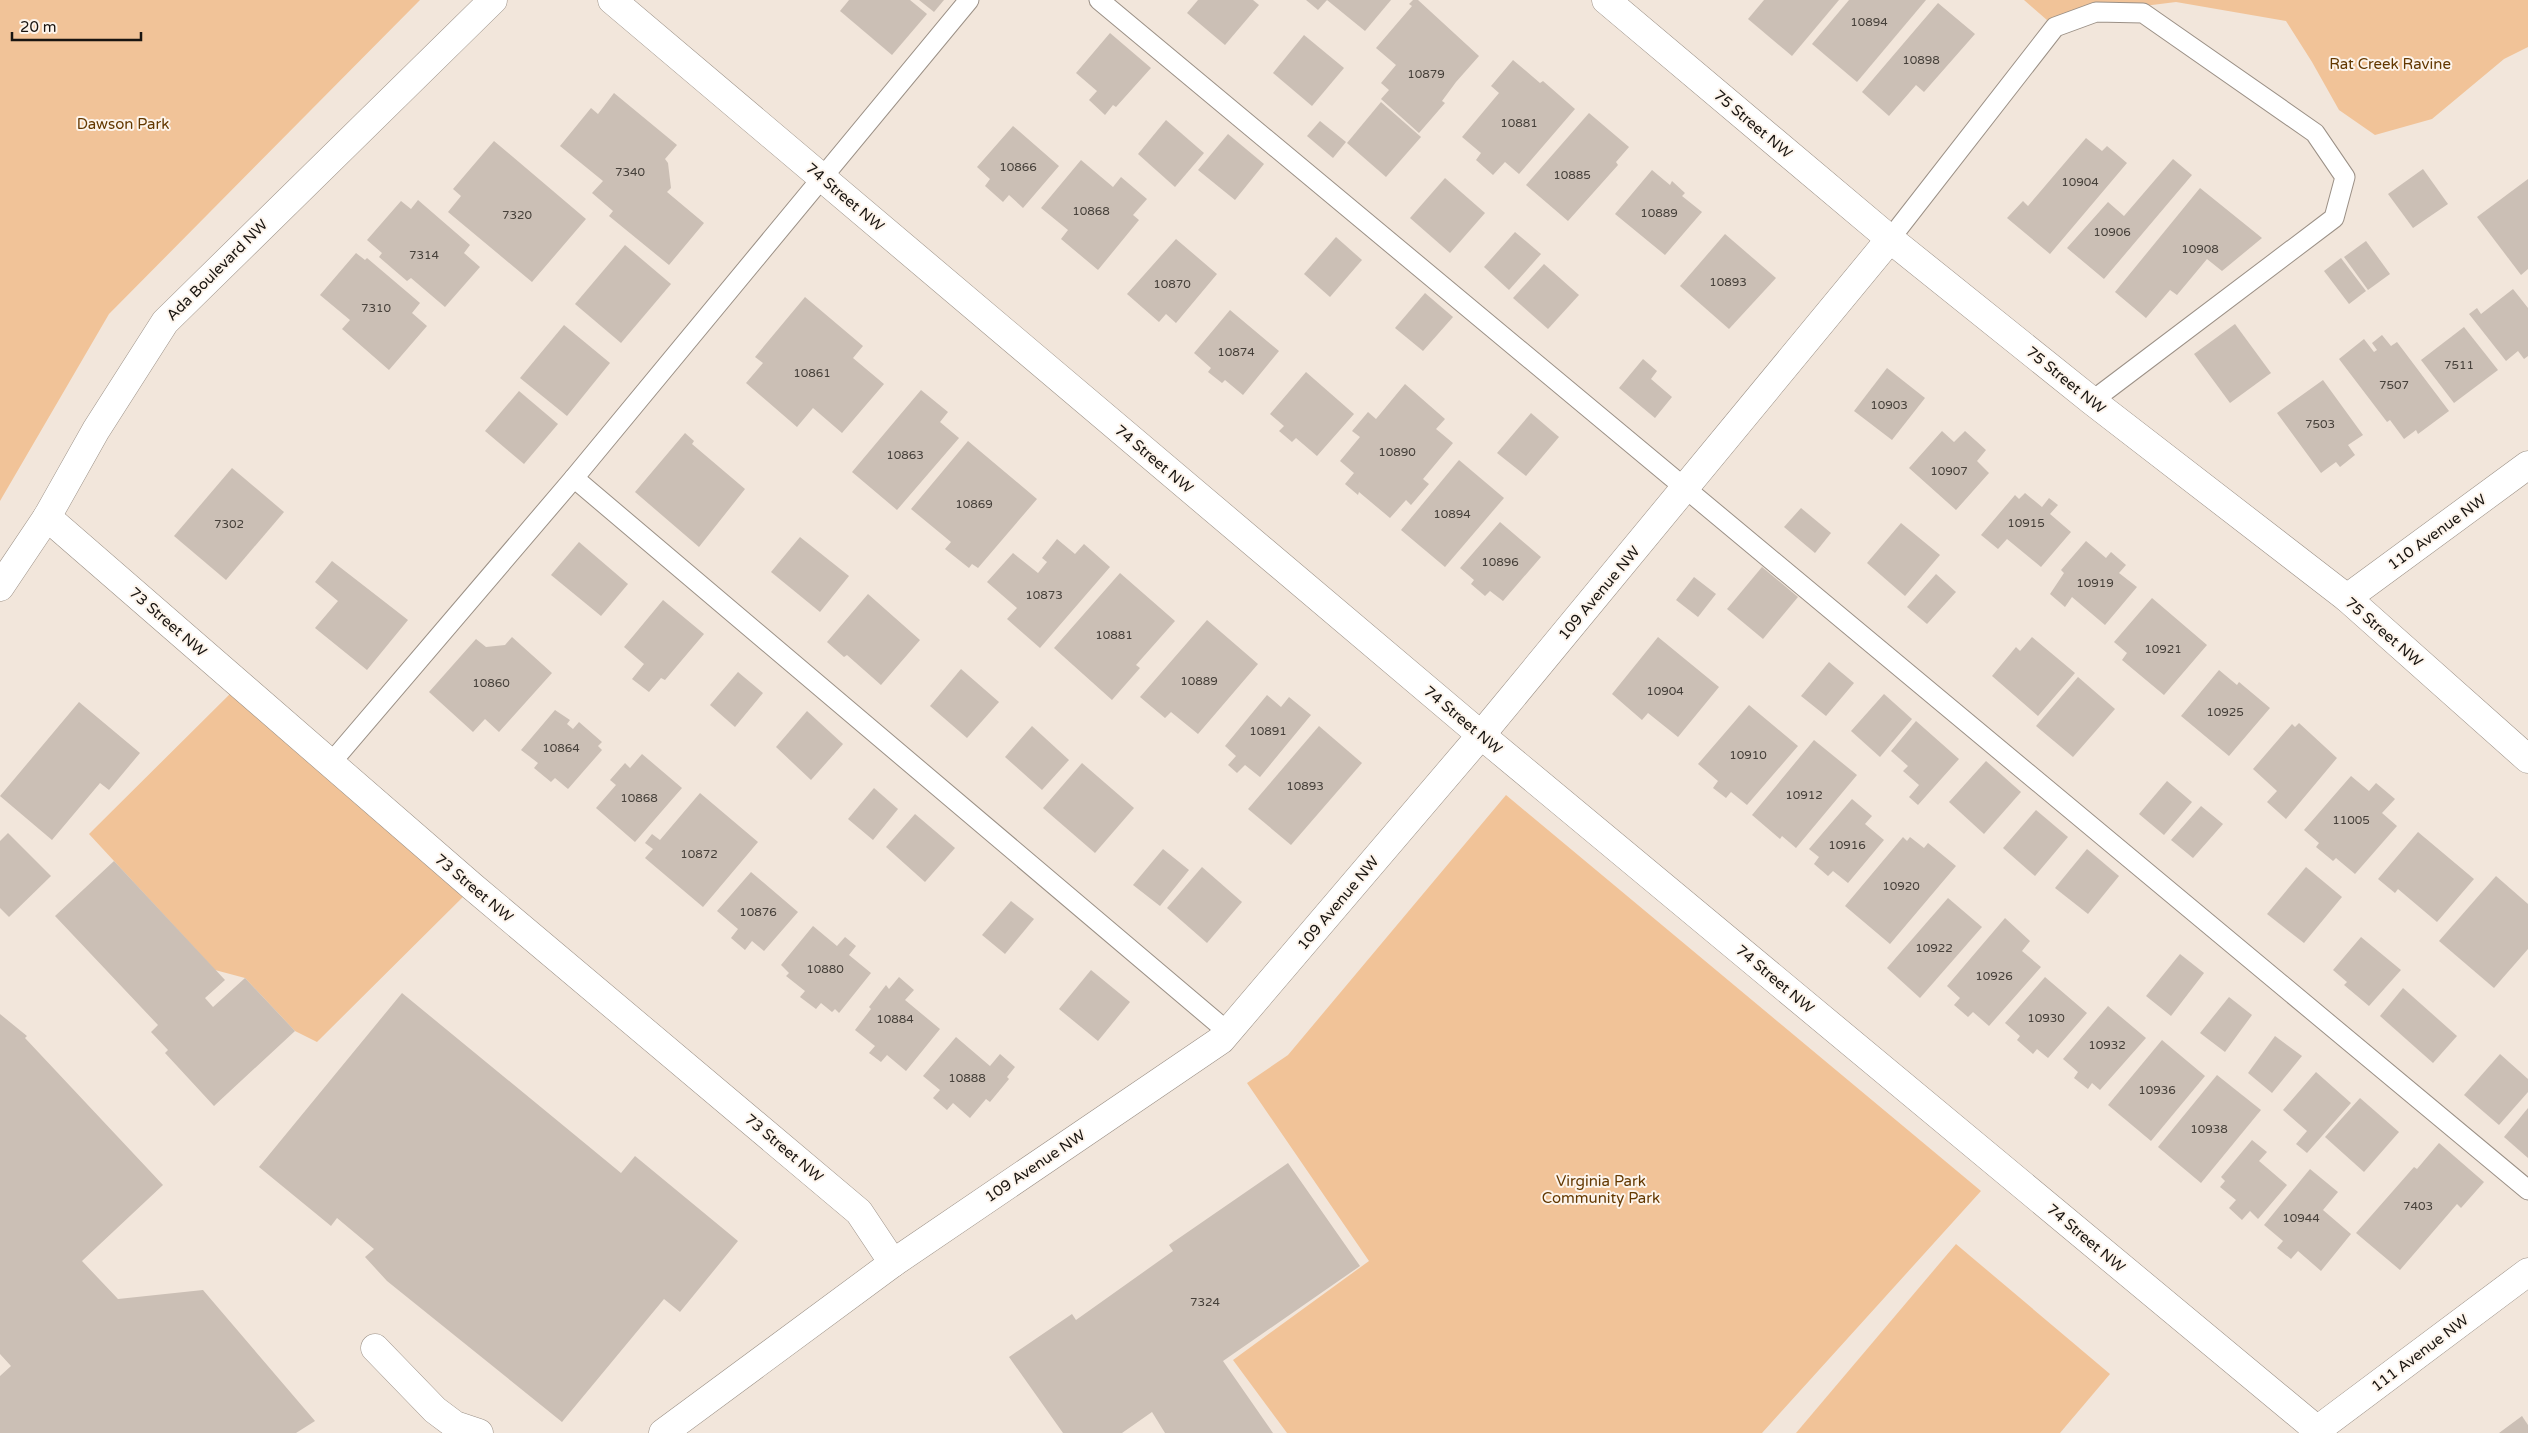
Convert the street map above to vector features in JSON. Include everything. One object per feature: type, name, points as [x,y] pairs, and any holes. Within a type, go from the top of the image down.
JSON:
[{"type":"street","name":"Ada Boulevard NW","points":[[0,587],[48,517],[96,430],[165,322],[493,0]]},
{"type":"street","name":"74 Street NW","points":[[612,0],[1481,735],[2317,1432]]},
{"type":"street","name":"75 Street NW","points":[[1606,0],[1890,239],[2092,401],[2347,598],[2528,759]]},
{"type":"street","name":"109 Avenue NW","points":[[663,1433],[894,1263],[1221,1040],[1481,735],[1890,239]]},
{"type":"street","name":"110 Avenue NW","points":[[2347,598],[2528,465]]},
{"type":"street","name":"73 Street NW","points":[[48,517],[330,764],[859,1212],[894,1263]]},
{"type":"street","name":"111 Avenue NW","points":[[2317,1432],[2528,1272]]},
{"type":"street","points":[[375,1348],[435,1410],[460,1430]]},
{"type":"lane","points":[[330,764],[574,478],[969,0]]},
{"type":"lane","points":[[1099,0],[2528,1190]]},
{"type":"lane","points":[[1890,239],[2055,27],[2096,12],[2143,13],[2315,133],[2345,177],[2334,218],[2092,401]]},
{"type":"lane","points":[[574,478],[1228,1032]]},
{"type":"green space","name":"Dawson Park","points":[[0,0],[420,0],[109,314],[0,501]]},
{"type":"green space","name":"Rat Creek Ravine","points":[[2024,0],[2528,0],[2528,47],[2504,59],[2432,119],[2375,135],[2339,110],[2286,21],[2176,2],[2096,12],[2055,27]]},
{"type":"green space","points":[[239,685],[473,887],[317,1042],[295,1031],[245,978],[215,970],[89,834]]},
{"type":"green space","name":"Virginia Park Community Park","points":[[1506,795],[1981,1191],[1762,1433],[1287,1433],[1233,1360],[1369,1261],[1247,1083],[1288,1055]]},
{"type":"green space","points":[[1956,1244],[2110,1374],[2060,1433],[1796,1433]]},
{"type":"building","points":[[849,0],[910,0],[927,14],[892,55],[840,11]]},
{"type":"building","points":[[919,0],[944,0],[934,12]]},
{"type":"building","points":[[1198,0],[1253,0],[1259,5],[1225,45],[1187,13]]},
{"type":"building","points":[[1306,0],[1327,0],[1318,10]]},
{"type":"building","points":[[1327,0],[1391,0],[1365,31]]},
{"type":"building","points":[[1413,0],[1418,0],[1479,56],[1456,82],[1442,101],[1445,103],[1419,133],[1381,99],[1389,90],[1381,83],[1396,65],[1376,48],[1412,6],[1409,4]]},
{"type":"building","points":[[1764,0],[1839,0],[1792,56],[1748,19]]},
{"type":"building","points":[[1849,0],[1926,0],[1857,82],[1812,44]]},
{"type":"building","points":[[1938,3],[1975,34],[1924,92],[1916,85],[1889,116],[1862,92]]},
{"type":"building","points":[[1110,33],[1151,68],[1116,107],[1113,105],[1105,115],[1089,100],[1097,91],[1076,73]]},
{"type":"building","points":[[1304,35],[1344,68],[1312,106],[1273,73]]},
{"type":"building","points":[[1513,60],[1540,83],[1543,81],[1575,109],[1519,174],[1505,162],[1493,175],[1476,160],[1481,153],[1462,137],[1499,93],[1491,86]]},
{"type":"building","points":[[614,93],[677,145],[665,159],[668,163],[671,188],[667,192],[704,223],[669,265],[609,216],[613,211],[592,193],[603,181],[560,146],[591,108],[598,114]]},
{"type":"building","points":[[1381,102],[1421,137],[1386,177],[1347,143]]},
{"type":"building","points":[[1589,113],[1629,147],[1616,162],[1618,165],[1568,221],[1526,185]]},
{"type":"building","points":[[1166,120],[1204,153],[1175,187],[1138,154]]},
{"type":"building","points":[[1320,121],[1346,142],[1333,158],[1307,136]]},
{"type":"building","points":[[1013,126],[1059,166],[1023,208],[1009,195],[1003,202],[985,186],[990,179],[977,167]]},
{"type":"building","points":[[1228,134],[1264,164],[1235,200],[1198,170]]},
{"type":"building","points":[[2086,138],[2102,151],[2107,146],[2127,163],[2050,254],[2007,218],[2023,201],[2028,206]]},
{"type":"building","points":[[494,141],[586,219],[532,282],[448,212],[461,196],[453,189]]},
{"type":"building","points":[[2173,159],[2192,175],[2104,279],[2067,248],[2108,202],[2124,216]]},
{"type":"building","points":[[1081,160],[1113,187],[1121,177],[1147,199],[1133,215],[1139,220],[1098,270],[1061,239],[1068,230],[1041,208]]},
{"type":"building","points":[[2423,169],[2448,204],[2413,228],[2388,194]]},
{"type":"building","points":[[1652,170],[1670,185],[1672,181],[1685,193],[1682,196],[1702,212],[1665,255],[1615,214]]},
{"type":"building","points":[[1445,178],[1485,213],[1450,253],[1410,218]]},
{"type":"building","points":[[2528,179],[2528,269],[2521,275],[2477,217]]},
{"type":"building","points":[[2200,188],[2262,238],[2222,271],[2207,259],[2177,295],[2170,290],[2146,318],[2115,292]]},
{"type":"building","points":[[418,200],[470,245],[464,253],[480,267],[445,307],[411,278],[407,281],[379,257],[382,253],[367,240],[401,201],[411,209]]},
{"type":"building","points":[[1515,232],[1541,254],[1509,290],[1484,267]]},
{"type":"building","points":[[1725,234],[1776,278],[1729,329],[1680,286]]},
{"type":"building","points":[[1336,237],[1362,260],[1330,297],[1304,274]]},
{"type":"building","points":[[1176,239],[1217,274],[1176,323],[1166,314],[1159,322],[1127,294]]},
{"type":"building","points":[[2366,241],[2390,274],[2368,290],[2344,257]]},
{"type":"building","points":[[625,245],[671,284],[621,343],[575,304]]},
{"type":"building","points":[[356,253],[365,260],[367,258],[420,303],[412,313],[427,326],[389,370],[342,329],[350,320],[320,295]]},
{"type":"building","points":[[2341,258],[2366,291],[2349,304],[2324,271]]},
{"type":"building","points":[[1544,264],[1579,295],[1548,329],[1513,298]]},
{"type":"building","points":[[2513,289],[2528,308],[2528,356],[2524,359],[2518,351],[2506,361],[2469,314],[2477,308],[2481,314]]},
{"type":"building","points":[[1425,293],[1453,317],[1423,351],[1395,328]]},
{"type":"building","points":[[805,297],[863,346],[853,358],[884,384],[842,433],[813,408],[797,427],[746,383],[763,363],[755,357]]},
{"type":"building","points":[[1230,310],[1279,351],[1243,395],[1225,380],[1222,383],[1208,372],[1211,368],[1194,353]]},
{"type":"building","points":[[2235,324],[2271,373],[2230,403],[2194,354]]},
{"type":"building","points":[[564,325],[610,363],[567,416],[520,378]]},
{"type":"building","points":[[2464,327],[2498,370],[2454,403],[2421,360]]},
{"type":"building","points":[[2382,335],[2391,346],[2397,342],[2449,411],[2418,434],[2416,430],[2404,439],[2390,420],[2387,422],[2339,359],[2364,339],[2374,352],[2377,350],[2372,343]]},
{"type":"building","points":[[1643,359],[1657,371],[1651,379],[1672,397],[1655,418],[1619,388]]},
{"type":"building","points":[[1887,368],[1925,398],[1892,440],[1854,411]]},
{"type":"building","points":[[1306,372],[1354,414],[1317,456],[1296,438],[1292,442],[1279,431],[1284,426],[1270,414]]},
{"type":"building","points":[[2323,380],[2363,435],[2348,445],[2355,455],[2340,467],[2336,462],[2321,473],[2277,413]]},
{"type":"building","points":[[1405,384],[1445,419],[1436,429],[1453,443],[1423,479],[1429,484],[1411,505],[1406,500],[1390,518],[1359,492],[1358,495],[1345,484],[1354,473],[1340,461],[1360,437],[1352,431],[1368,412],[1376,419]]},
{"type":"building","points":[[921,390],[948,412],[940,422],[959,438],[897,510],[852,472]]},
{"type":"building","points":[[519,391],[558,424],[524,464],[485,431]]},
{"type":"building","points":[[1531,413],[1559,437],[1526,476],[1497,453]]},
{"type":"building","points":[[1942,431],[1954,442],[1965,431],[1986,450],[1977,461],[1989,473],[1956,510],[1909,468]]},
{"type":"building","points":[[685,433],[694,441],[692,444],[745,489],[699,547],[635,492]]},
{"type":"building","points":[[968,441],[1037,499],[978,568],[972,564],[969,568],[945,549],[951,542],[911,509]]},
{"type":"building","points":[[1459,460],[1504,498],[1445,567],[1401,530]]},
{"type":"building","points":[[232,468],[284,512],[226,580],[174,536]]},
{"type":"building","points":[[2025,493],[2042,507],[2049,498],[2058,505],[2050,514],[2071,532],[2041,567],[2007,539],[1998,549],[1981,535],[2015,495],[2019,499]]},
{"type":"building","points":[[1801,508],[1831,533],[1815,553],[1784,527]]},
{"type":"building","points":[[1500,522],[1541,557],[1503,601],[1490,591],[1485,596],[1471,584],[1474,580],[1460,568]]},
{"type":"building","points":[[1901,523],[1940,555],[1905,596],[1867,563]]},
{"type":"building","points":[[800,537],[849,576],[820,612],[771,572]]},
{"type":"building","points":[[1057,539],[1075,554],[1084,544],[1110,567],[1040,648],[1007,619],[1017,608],[987,582],[1013,553],[1038,573],[1047,562],[1042,558]]},
{"type":"building","points":[[2086,541],[2106,558],[2111,552],[2126,565],[2119,573],[2137,587],[2105,625],[2072,597],[2065,607],[2050,594],[2064,573],[2061,570]]},
{"type":"building","points":[[579,542],[628,584],[601,616],[551,575]]},
{"type":"building","points":[[332,561],[408,620],[367,670],[315,628],[338,601],[315,582]]},
{"type":"building","points":[[1762,567],[1798,597],[1763,639],[1727,609]]},
{"type":"building","points":[[1120,573],[1175,621],[1136,665],[1140,668],[1112,700],[1054,648]]},
{"type":"building","points":[[1936,574],[1956,592],[1927,624],[1907,607]]},
{"type":"building","points":[[1694,577],[1716,594],[1698,617],[1676,600]]},
{"type":"building","points":[[868,594],[920,640],[881,685],[847,655],[844,657],[827,642]]},
{"type":"building","points":[[2152,598],[2207,645],[2164,695],[2122,660],[2127,653],[2114,642]]},
{"type":"building","points":[[663,600],[704,634],[665,680],[661,678],[649,692],[632,679],[644,664],[624,647]]},
{"type":"building","points":[[1207,620],[1258,664],[1198,734],[1171,712],[1165,718],[1140,697]]},
{"type":"building","points":[[512,637],[552,673],[499,732],[485,719],[473,732],[429,692],[476,639],[486,647],[505,645]]},
{"type":"building","points":[[1658,637],[1719,687],[1678,737],[1648,713],[1642,720],[1612,694]]},
{"type":"building","points":[[2032,637],[2075,673],[2038,716],[1992,676],[2016,647],[2020,651]]},
{"type":"building","points":[[1829,662],[1854,683],[1826,716],[1801,696]]},
{"type":"building","points":[[961,669],[999,702],[967,738],[930,706]]},
{"type":"building","points":[[2219,670],[2237,685],[2239,682],[2270,708],[2229,756],[2181,716]]},
{"type":"building","points":[[738,672],[763,693],[735,727],[710,705]]},
{"type":"building","points":[[2078,677],[2115,709],[2073,757],[2036,726]]},
{"type":"building","points":[[1884,694],[1912,719],[1880,757],[1851,731]]},
{"type":"building","points":[[1267,695],[1281,707],[1289,697],[1311,715],[1260,777],[1245,765],[1237,773],[1228,765],[1236,756],[1225,746]]},
{"type":"building","points":[[79,702],[140,753],[109,790],[100,783],[52,840],[0,796]]},
{"type":"building","points":[[1749,705],[1798,746],[1747,805],[1731,792],[1726,798],[1713,788],[1718,781],[1698,764]]},
{"type":"building","points":[[555,710],[570,720],[567,724],[573,729],[579,722],[602,742],[598,746],[602,750],[568,789],[555,778],[551,782],[534,768],[538,763],[521,750]]},
{"type":"building","points":[[807,711],[843,744],[811,780],[776,747]]},
{"type":"building","points":[[1916,721],[1959,759],[1918,805],[1909,797],[1919,785],[1903,771],[1908,766],[1891,751]]},
{"type":"building","points":[[2299,723],[2337,758],[2286,819],[2267,802],[2277,791],[2253,769],[2292,724],[2295,727]]},
{"type":"building","points":[[1032,726],[1069,760],[1042,790],[1005,757]]},
{"type":"building","points":[[1319,726],[1362,763],[1291,845],[1248,809]]},
{"type":"building","points":[[1814,740],[1857,775],[1796,848],[1782,836],[1780,839],[1752,815]]},
{"type":"building","points":[[642,754],[682,788],[635,842],[596,808],[616,785],[610,780],[625,763],[630,768]]},
{"type":"building","points":[[1986,761],[2021,792],[1984,834],[1949,802]]},
{"type":"building","points":[[1082,763],[1134,808],[1095,853],[1043,808]]},
{"type":"building","points":[[2351,776],[2369,791],[2376,783],[2395,799],[2382,813],[2397,826],[2355,874],[2336,858],[2333,861],[2316,847],[2319,843],[2304,830]]},
{"type":"building","points":[[2167,781],[2192,802],[2164,835],[2139,814]]},
{"type":"building","points":[[874,788],[898,809],[873,840],[848,819]]},
{"type":"building","points":[[700,793],[758,842],[703,907],[645,858],[653,849],[645,843],[652,834],[660,840]]},
{"type":"building","points":[[1852,799],[1872,816],[1865,824],[1884,840],[1848,883],[1833,871],[1828,876],[1814,864],[1819,857],[1809,849]]},
{"type":"building","points":[[2201,806],[2223,824],[2193,858],[2171,840]]},
{"type":"building","points":[[2036,810],[2068,837],[2035,876],[2003,848]]},
{"type":"building","points":[[915,814],[955,848],[925,882],[886,847]]},
{"type":"building","points":[[2418,832],[2474,879],[2437,922],[2398,889],[2395,893],[2378,879]]},
{"type":"building","points":[[8,833],[51,876],[9,917],[0,908],[0,841]]},
{"type":"building","points":[[1903,837],[1907,841],[1910,837],[1924,848],[1928,843],[1956,866],[1890,944],[1845,906]]},
{"type":"building","points":[[1163,849],[1189,870],[1160,906],[1133,885]]},
{"type":"building","points":[[2087,849],[2119,876],[2088,914],[2055,888]]},
{"type":"building","points":[[114,861],[225,980],[205,998],[213,1007],[245,978],[295,1031],[214,1106],[165,1053],[168,1050],[151,1032],[158,1025],[55,916]]},
{"type":"building","points":[[1202,867],[1242,902],[1207,943],[1167,908]]},
{"type":"building","points":[[2306,867],[2342,897],[2304,943],[2267,914]]},
{"type":"building","points":[[751,872],[798,912],[764,951],[752,941],[745,950],[731,938],[738,929],[717,911]]},
{"type":"building","points":[[2496,876],[2528,904],[2528,949],[2494,988],[2439,941]]},
{"type":"building","points":[[1948,898],[1982,927],[1920,998],[1887,968]]},
{"type":"building","points":[[1011,901],[1034,919],[1005,954],[982,935]]},
{"type":"building","points":[[2005,918],[2030,941],[2022,951],[2041,967],[1989,1026],[1973,1012],[1968,1017],[1954,1005],[1960,998],[1947,986]]},
{"type":"building","points":[[813,926],[837,946],[845,937],[856,946],[849,955],[871,973],[839,1013],[835,1009],[832,1012],[821,1003],[816,1009],[800,997],[805,991],[786,976],[789,973],[781,965]]},
{"type":"building","points":[[2361,937],[2401,970],[2369,1006],[2344,985],[2347,982],[2333,970]]},
{"type":"building","points":[[2180,954],[2204,973],[2171,1016],[2146,996]]},
{"type":"building","points":[[1091,970],[1130,1002],[1098,1041],[1059,1009]]},
{"type":"building","points":[[899,977],[914,990],[905,1000],[940,1029],[906,1071],[887,1055],[881,1062],[869,1053],[875,1046],[855,1030],[871,1009],[869,1007],[886,985],[889,989]]},
{"type":"building","points":[[2045,977],[2087,1013],[2048,1058],[2037,1049],[2033,1054],[2017,1040],[2020,1036],[2005,1023]]},
{"type":"building","points":[[2403,988],[2457,1036],[2433,1063],[2380,1016]]},
{"type":"building","points":[[402,993],[621,1173],[635,1156],[738,1241],[680,1312],[664,1299],[562,1422],[387,1281],[365,1257],[374,1249],[337,1218],[331,1226],[259,1167]]},
{"type":"building","points":[[2229,997],[2252,1015],[2225,1052],[2200,1033]]},
{"type":"building","points":[[2108,1006],[2146,1038],[2100,1090],[2092,1083],[2088,1089],[2074,1078],[2078,1072],[2063,1059]]},
{"type":"building","points":[[0,1014],[27,1036],[25,1038],[163,1185],[82,1261],[118,1299],[203,1290],[315,1421],[296,1433],[0,1433],[0,1376],[11,1366],[0,1354]]},
{"type":"building","points":[[2275,1036],[2302,1056],[2272,1093],[2248,1073]]},
{"type":"building","points":[[956,1037],[990,1066],[1000,1054],[1015,1067],[1007,1077],[1009,1079],[990,1102],[986,1099],[970,1118],[953,1103],[947,1110],[933,1098],[940,1090],[923,1076]]},
{"type":"building","points":[[2162,1040],[2205,1076],[2151,1141],[2108,1105]]},
{"type":"building","points":[[2500,1054],[2528,1079],[2528,1092],[2499,1125],[2464,1095]]},
{"type":"building","points":[[2316,1072],[2351,1103],[2307,1153],[2296,1144],[2307,1131],[2283,1110]]},
{"type":"building","points":[[2217,1075],[2261,1110],[2201,1183],[2158,1147]]},
{"type":"building","points":[[2360,1098],[2399,1132],[2364,1172],[2325,1137]]},
{"type":"building","points":[[2528,1108],[2528,1158],[2504,1137]]},
{"type":"building","points":[[2252,1140],[2267,1152],[2259,1161],[2287,1185],[2258,1219],[2250,1211],[2242,1220],[2229,1208],[2236,1200],[2220,1187],[2225,1181],[2221,1177]]},
{"type":"building","points":[[2439,1143],[2484,1182],[2461,1208],[2457,1204],[2400,1270],[2356,1233],[2414,1167],[2417,1169]]},
{"type":"building","points":[[1288,1163],[1360,1266],[1223,1361],[1273,1433],[1165,1433],[1152,1412],[1122,1433],[1063,1433],[1009,1357],[1072,1314],[1076,1320],[1173,1251],[1169,1245]]},
{"type":"building","points":[[2310,1169],[2338,1192],[2323,1210],[2351,1234],[2321,1271],[2298,1251],[2291,1259],[2277,1248],[2283,1241],[2264,1225]]},
{"type":"building","points":[[2522,1416],[2528,1425],[2528,1433],[2499,1433]]}]
